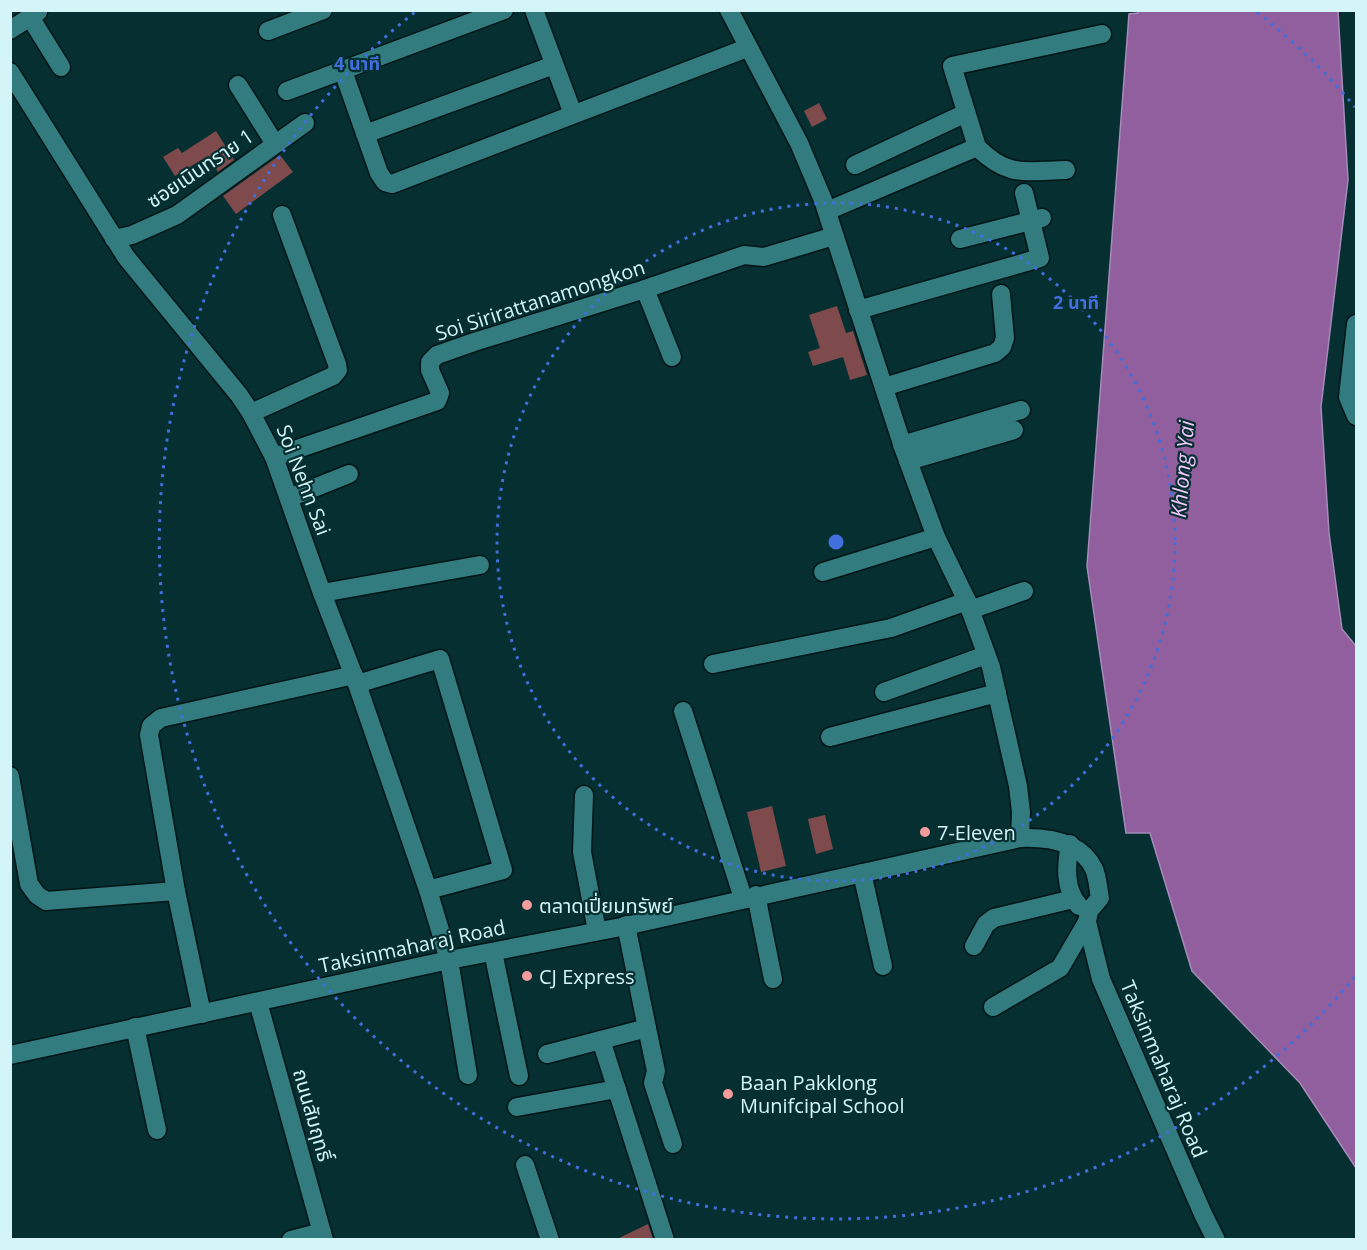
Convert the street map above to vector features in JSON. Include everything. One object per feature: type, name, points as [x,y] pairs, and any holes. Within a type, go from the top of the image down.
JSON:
[{"type":"street","points":[[268,31],[323,10]]},
{"type":"street","points":[[287,91],[504,10]]},
{"type":"street","points":[[534,10],[573,114]]},
{"type":"street","points":[[729,10],[799,143],[827,211],[905,453],[936,537],[968,606],[986,655],[1018,786],[1021,813],[1020,838]]},
{"type":"street","points":[[10,30],[35,14],[61,67]]},
{"type":"street","points":[[1066,170],[1012,171],[992,162],[977,147],[952,66],[1102,34]]},
{"type":"street","points":[[343,71],[379,173],[385,182],[392,184],[747,48]]},
{"type":"street","points":[[365,134],[554,64]]},
{"type":"street","name":"Soi Nehn Sai","points":[[10,72],[114,239],[251,413],[274,456],[322,593],[356,680],[428,890],[449,960],[468,1075]]},
{"type":"street","points":[[238,84],[275,144]]},
{"type":"street","points":[[855,165],[966,113]]},
{"type":"street","name":"ซอยเนินทราย 1","points":[[114,239],[132,235],[177,215],[305,123]]},
{"type":"street","points":[[827,211],[977,147]]},
{"type":"street","points":[[858,310],[1040,258],[1037,219],[1024,194]]},
{"type":"street","points":[[251,413],[333,376],[338,370],[282,215]]},
{"type":"street","points":[[960,239],[1037,219]]},
{"type":"street","name":"Soi Sirirattanamongkon","points":[[274,456],[437,401],[440,393],[430,370],[430,362],[437,355],[744,255],[764,257],[834,236]]},
{"type":"street","points":[[645,289],[672,357]]},
{"type":"street","points":[[884,387],[995,354],[1002,347],[1005,338],[1001,294]]},
{"type":"street","points":[[1356,324],[1348,397],[1356,416]]},
{"type":"street","points":[[905,453],[1022,410]]},
{"type":"street","points":[[905,453],[1014,430]]},
{"type":"street","points":[[289,498],[349,474]]},
{"type":"street","points":[[822,572],[936,537]]},
{"type":"street","points":[[322,593],[480,565]]},
{"type":"street","points":[[713,664],[891,628],[1024,591]]},
{"type":"street","points":[[884,692],[986,655]]},
{"type":"street","points":[[202,1014],[176,891],[149,735],[151,726],[161,718],[356,680],[440,659],[503,870],[428,890]]},
{"type":"street","points":[[830,737],[997,693]]},
{"type":"street","points":[[683,711],[750,897],[773,979]]},
{"type":"street","points":[[10,776],[29,884],[37,895],[46,901],[176,891]]},
{"type":"street","points":[[584,795],[582,852],[597,931]]},
{"type":"street","name":"Taksinmaharaj Road","points":[[10,1055],[449,960],[626,925],[1020,838],[1036,838],[1070,844]]},
{"type":"street","points":[[993,1007],[1060,968],[1100,898],[1095,872],[1087,857],[1070,844],[1066,868],[1073,899],[1088,916]]},
{"type":"street","points":[[862,873],[883,966]]},
{"type":"street","points":[[974,946],[986,924],[994,918],[1073,899]]},
{"type":"street","name":"Taksinmaharaj Road","points":[[1088,916],[1101,979],[1216,1239]]},
{"type":"street","points":[[626,925],[656,1071],[653,1083],[673,1144]]},
{"type":"street","points":[[493,952],[519,1076]]},
{"type":"street","name":"ถนนสัมฤทธิ์","points":[[258,1002],[323,1236]]},
{"type":"street","points":[[135,1028],[157,1130]]},
{"type":"street","points":[[547,1054],[647,1028]]},
{"type":"street","points":[[601,1040],[665,1239]]},
{"type":"street","points":[[517,1107],[617,1089]]},
{"type":"street","points":[[525,1165],[550,1239]]},
{"type":"street","points":[[291,1239],[323,1236]]},
{"type":"water","name":"Khlong Yai","points":[[1138,11],[1338,11],[1348,180],[1321,407],[1329,533],[1342,629],[1356,646],[1356,1168],[1300,1083],[1192,971],[1150,833],[1126,833],[1087,566],[1129,14],[1138,13]]},
{"type":"building","points":[[819,103],[827,119],[812,127],[804,111]]},
{"type":"building","points":[[216,131],[234,160],[218,172],[208,156],[175,176],[163,157],[178,148],[182,153]]},
{"type":"building","points":[[280,155],[293,172],[236,214],[223,196]]},
{"type":"building","points":[[837,306],[846,333],[853,331],[867,375],[850,380],[843,357],[813,366],[808,352],[820,348],[809,315]]},
{"type":"building","points":[[772,806],[786,866],[761,872],[747,812]]},
{"type":"building","points":[[825,815],[833,849],[816,854],[808,819]]},
{"type":"building","points":[[648,1224],[653,1239],[617,1239]]},
{"type":"place","name":"7-Eleven","points":[[925,832]]},
{"type":"place","name":"ตลาดเปี่ยมทรัพย์","points":[[527,905]]},
{"type":"place","name":"CJ Express","points":[[527,976]]},
{"type":"place","name":"Baan Pakklong Munifcipal School","points":[[728,1094]]}]
